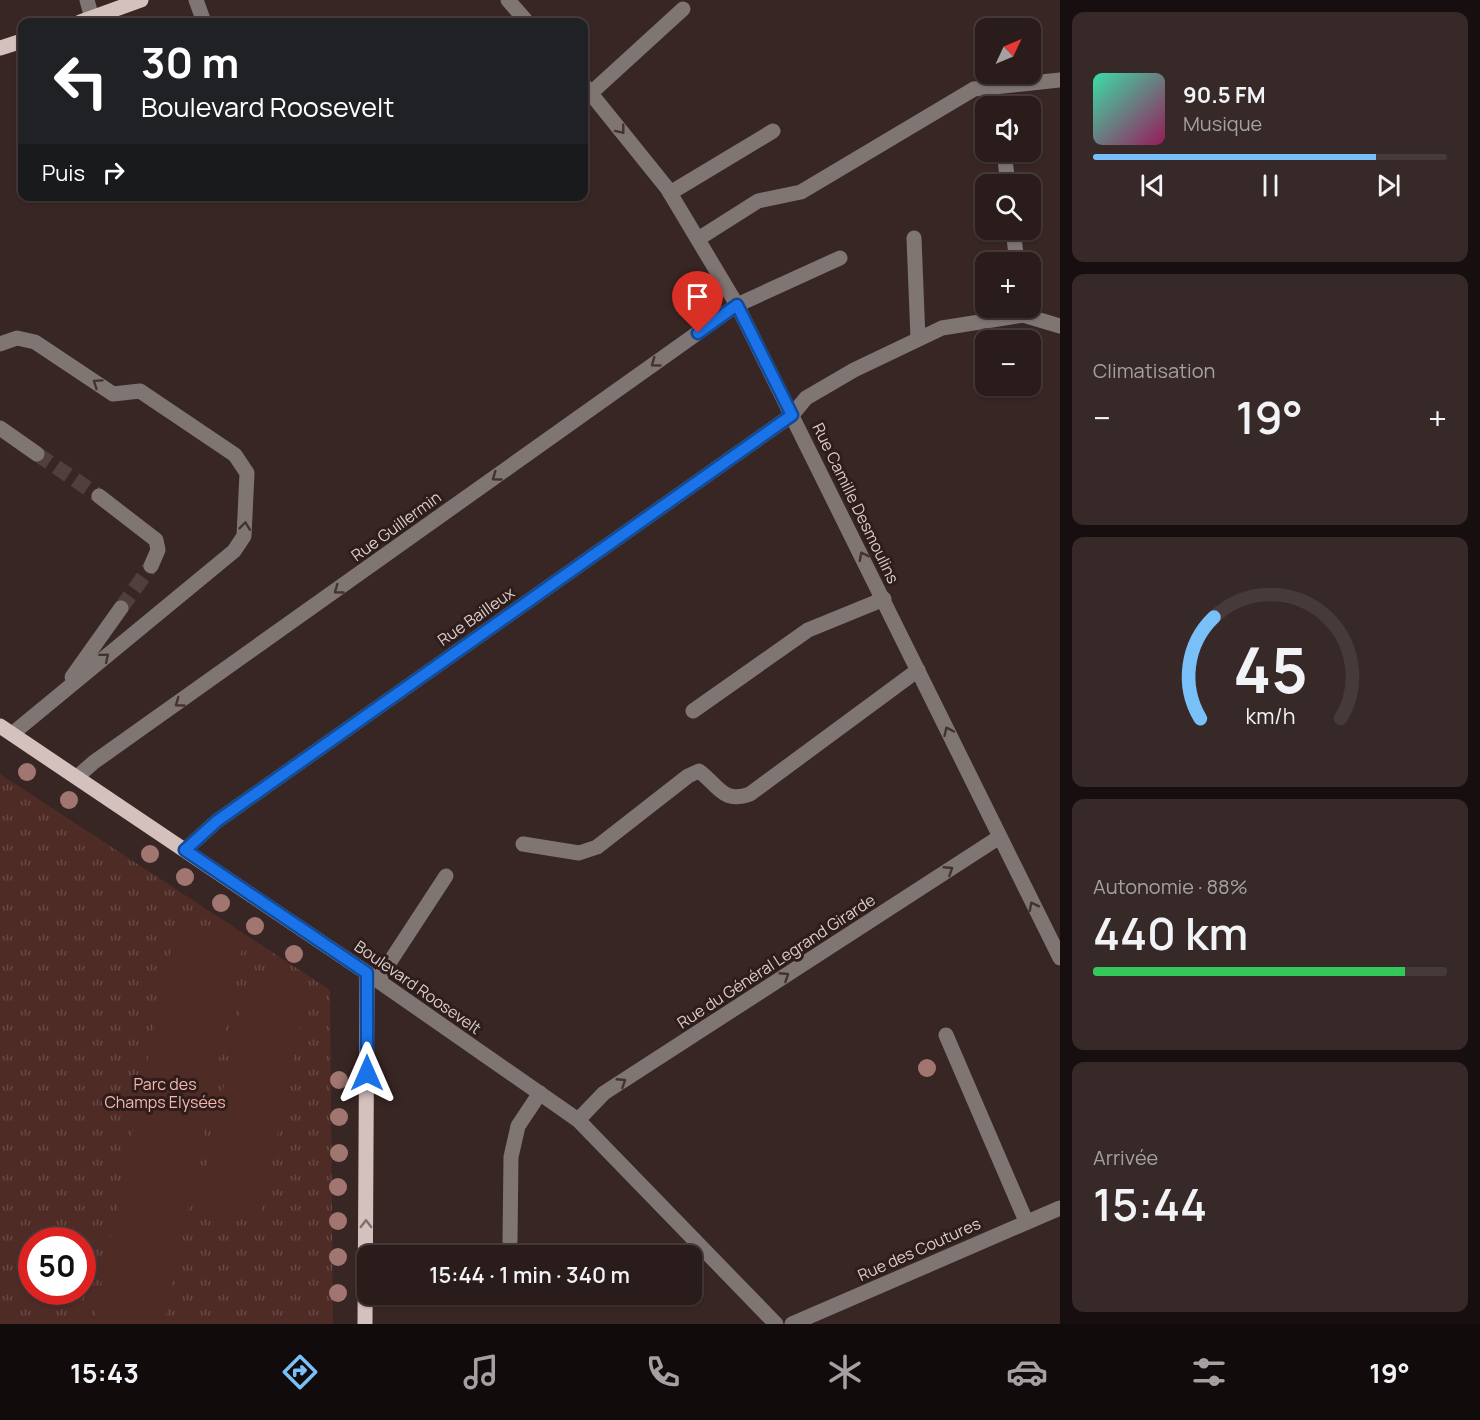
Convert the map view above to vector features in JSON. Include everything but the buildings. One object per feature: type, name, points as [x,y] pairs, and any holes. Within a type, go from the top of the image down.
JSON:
[{"type":"main road","points":[[92,18],[141,0]]},
{"type":"main road","points":[[0,48],[18,42]]},
{"type":"main road","name":"Boulevard Roosevelt","points":[[6,730],[372,977]]},
{"type":"main road","points":[[365,1324],[372,977]]},
{"type":"street","points":[[86,18],[87,0]]},
{"type":"street","points":[[196,0],[203,18]]},
{"type":"street","points":[[508,0],[524,18]]},
{"type":"street","points":[[588,88],[683,9]]},
{"type":"street","points":[[698,239],[758,201],[801,192],[974,88],[1060,80]]},
{"type":"street","name":"Rue Camille Desmoulins","points":[[588,90],[670,193],[737,305],[884,599],[998,838],[1060,958]]},
{"type":"street","points":[[670,193],[773,131]]},
{"type":"street","points":[[914,238],[918,339]]},
{"type":"street","name":"Rue Guillermin","points":[[77,777],[94,762],[737,305],[840,258]]},
{"type":"street","name":"Rue Bailleux","points":[[185,850],[217,821],[792,415],[806,398],[942,328],[990,318]]},
{"type":"street","points":[[1040,318],[1060,326]]},
{"type":"street","points":[[0,344],[17,338],[35,342],[113,394],[140,390],[235,455],[247,473],[244,536],[234,551],[60,694],[6,730]]},
{"type":"street","points":[[0,428],[37,454]]},
{"type":"street","points":[[99,496],[156,540],[158,550],[151,566]]},
{"type":"street","points":[[693,711],[808,630],[884,599]]},
{"type":"street","points":[[60,694],[121,608]]},
{"type":"street","points":[[523,844],[579,854],[597,847],[688,776],[699,771],[727,797],[737,799],[750,794],[918,670]]},
{"type":"street","name":"Rue du Général Legrand Girarde","points":[[578,1120],[604,1093],[998,838]]},
{"type":"street","points":[[372,977],[446,876]]},
{"type":"street","name":"Boulevard Roosevelt","points":[[372,977],[578,1120],[776,1324]]},
{"type":"street","points":[[946,1035],[1026,1221]]},
{"type":"street","points":[[510,1241],[513,1147],[518,1126],[540,1094]]},
{"type":"street","name":"Rue des Coutures","points":[[792,1324],[1060,1208]]},
{"type":"green space","name":"Parc des Champs Elysées","points":[[0,774],[330,990],[333,1324],[0,1324]]},
{"type":"green space","points":[[176,925],[244,939],[164,1324],[93,1324]]},
{"type":"green space","points":[[249,971],[309,984],[259,1222],[197,1208]]},
{"type":"tunnel","points":[[37,454],[99,496]]},
{"type":"tunnel","points":[[121,608],[151,566]]},
{"type":"route","points":[[367,1073],[367,973],[185,850],[217,821],[792,415],[737,305],[698,333]]}]
